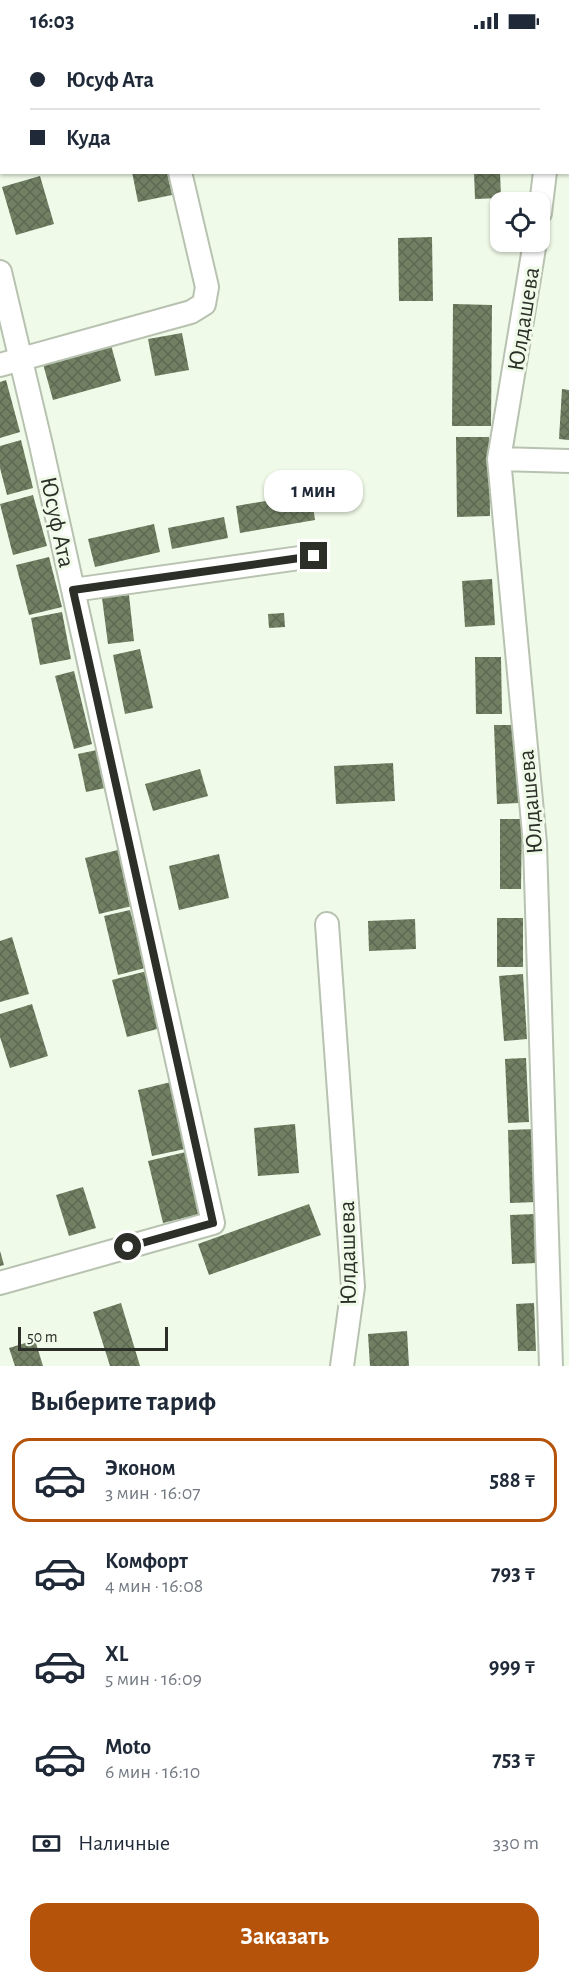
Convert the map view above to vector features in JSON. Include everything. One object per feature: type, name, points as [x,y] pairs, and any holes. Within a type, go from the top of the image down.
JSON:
[{"type":"street","points":[[10,362],[191,312],[204,304],[207,287],[180,174]]},
{"type":"street","points":[[543,192],[545,174]]},
{"type":"street","name":"Юлдашева","points":[[533,252],[500,459],[535,844],[551,1366]]},
{"type":"street","name":"Юсуф Ата","points":[[0,272],[10,362],[73,590],[213,1223],[0,1283]]},
{"type":"street","points":[[500,459],[569,461]]},
{"type":"street","points":[[73,590],[314,556]]},
{"type":"street","name":"Юлдашева","points":[[327,924],[353,1287],[342,1366]]},
{"type":"building","points":[[132,174],[167,174],[172,195],[138,202]]},
{"type":"building","points":[[474,174],[500,174],[501,192],[490,192],[490,198],[475,199]]},
{"type":"building","points":[[40,176],[54,224],[16,235],[2,187]]},
{"type":"building","points":[[432,237],[433,301],[399,301],[398,238]]},
{"type":"building","points":[[453,304],[492,305],[491,426],[452,426]]},
{"type":"building","points":[[182,333],[189,370],[155,376],[148,339]]},
{"type":"building","points":[[111,345],[121,381],[53,400],[43,364]]},
{"type":"building","points":[[6,380],[20,432],[0,438],[0,382]]},
{"type":"building","points":[[562,389],[569,390],[569,440],[559,439]]},
{"type":"building","points":[[456,437],[489,437],[490,516],[457,517]]},
{"type":"building","points":[[21,440],[33,488],[7,495],[0,468],[0,446]]},
{"type":"building","points":[[311,493],[315,520],[240,533],[236,506]]},
{"type":"building","points":[[33,495],[47,546],[13,555],[0,504]]},
{"type":"building","points":[[224,517],[228,538],[172,549],[168,528]]},
{"type":"building","points":[[154,524],[160,552],[95,567],[88,539]]},
{"type":"building","points":[[49,557],[62,607],[29,615],[16,565]]},
{"type":"building","points":[[492,579],[495,625],[465,627],[462,581]]},
{"type":"building","points":[[129,595],[134,641],[108,644],[102,598]]},
{"type":"building","points":[[62,612],[71,659],[40,665],[31,618]]},
{"type":"building","points":[[284,613],[285,627],[269,628],[268,614]]},
{"type":"building","points":[[140,649],[153,708],[125,714],[113,655]]},
{"type":"building","points":[[475,657],[501,657],[502,714],[476,714]]},
{"type":"building","points":[[74,671],[92,744],[74,749],[55,676]]},
{"type":"building","points":[[494,725],[516,725],[519,803],[497,804]]},
{"type":"building","points":[[97,750],[105,788],[86,792],[78,754]]},
{"type":"building","points":[[393,763],[395,801],[336,804],[334,766]]},
{"type":"building","points":[[200,769],[208,796],[153,811],[145,784]]},
{"type":"building","points":[[500,819],[522,819],[521,889],[500,889]]},
{"type":"building","points":[[118,850],[132,906],[99,914],[85,858]]},
{"type":"building","points":[[219,854],[229,898],[179,910],[169,866]]},
{"type":"building","points":[[130,910],[145,968],[118,975],[104,916]]},
{"type":"building","points":[[497,918],[523,918],[523,967],[497,967]]},
{"type":"building","points":[[415,919],[416,949],[369,951],[368,921]]},
{"type":"building","points":[[12,937],[29,994],[0,1002],[0,941]]},
{"type":"building","points":[[147,971],[161,1028],[127,1037],[112,980]]},
{"type":"building","points":[[523,974],[527,1039],[504,1041],[499,976]]},
{"type":"building","points":[[32,1004],[48,1056],[10,1068],[0,1037],[0,1014]]},
{"type":"building","points":[[526,1058],[529,1122],[508,1123],[505,1059]]},
{"type":"building","points":[[171,1082],[185,1149],[152,1156],[138,1090]]},
{"type":"building","points":[[295,1124],[299,1173],[258,1176],[254,1128]]},
{"type":"building","points":[[535,1129],[537,1202],[510,1203],[508,1130]]},
{"type":"building","points":[[190,1151],[205,1213],[163,1223],[148,1161]]},
{"type":"building","points":[[83,1187],[96,1228],[69,1236],[56,1195]]},
{"type":"building","points":[[309,1204],[321,1235],[209,1275],[198,1244]]},
{"type":"building","points":[[535,1214],[537,1263],[512,1264],[510,1215]]},
{"type":"building","points":[[0,1251],[4,1265],[0,1266]]},
{"type":"building","points":[[121,1303],[140,1366],[110,1366],[93,1312]]},
{"type":"building","points":[[534,1303],[536,1351],[518,1351],[516,1304]]},
{"type":"building","points":[[407,1331],[409,1366],[370,1366],[368,1334]]},
{"type":"building","points":[[35,1340],[43,1366],[15,1366],[9,1348]]},
{"type":"route","points":[[128,1247],[213,1223],[73,590],[314,556]]}]
